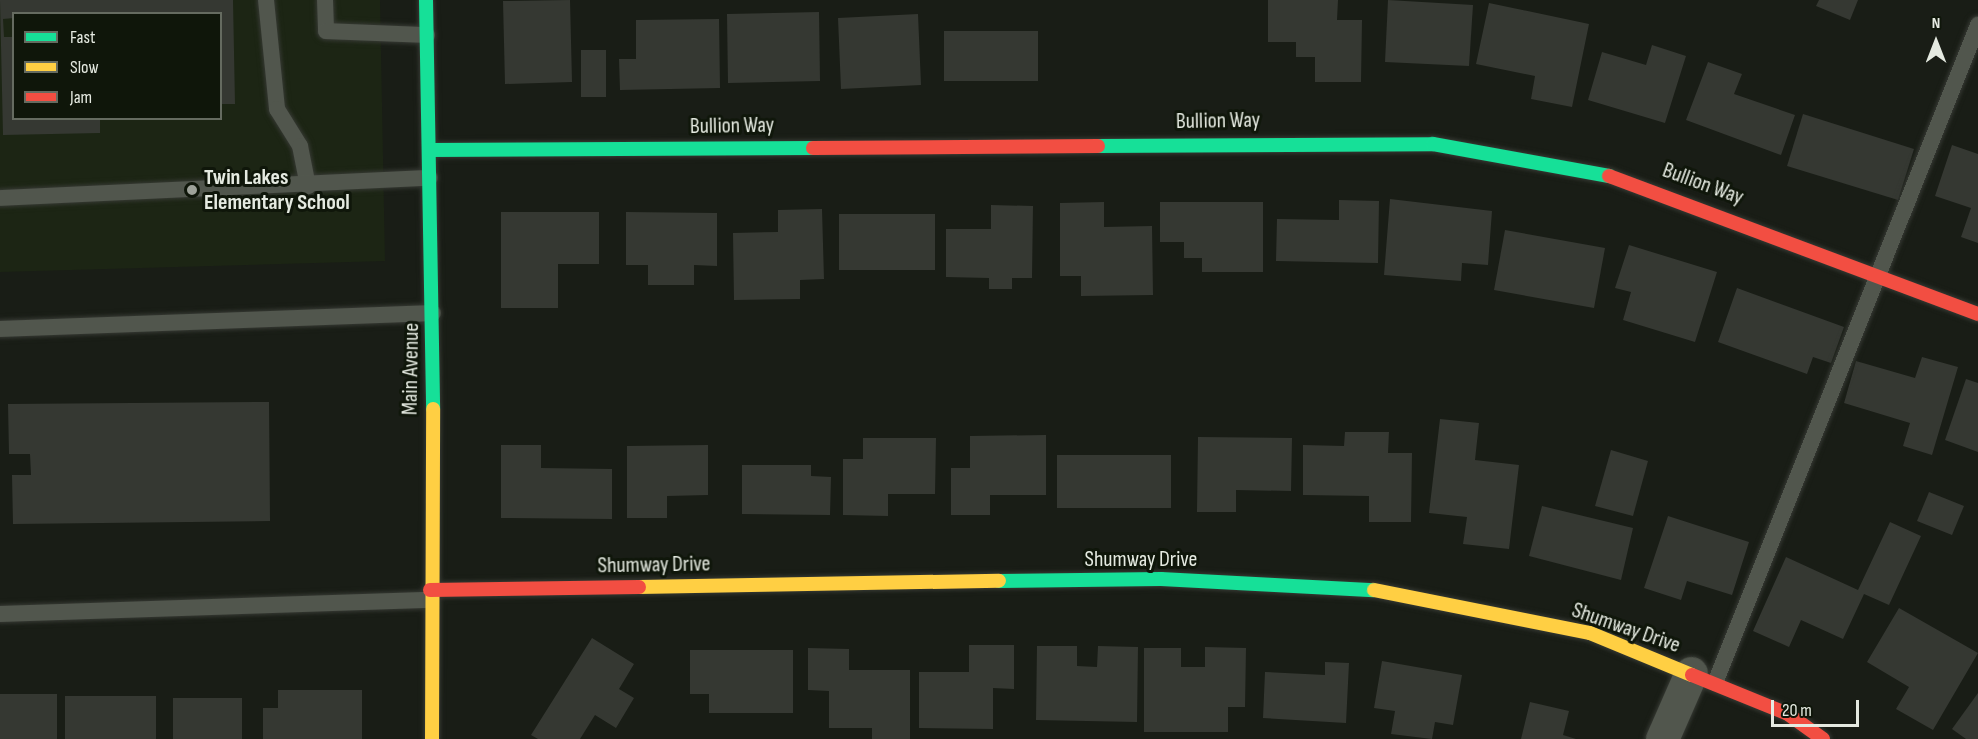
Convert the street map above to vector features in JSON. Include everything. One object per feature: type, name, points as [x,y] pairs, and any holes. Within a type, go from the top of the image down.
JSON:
[{"type":"street","name":"Main Avenue","points":[[426,0],[433,313],[430,595],[432,739]]},
{"type":"street","name":"Bullion Way","points":[[429,150],[1432,144],[1561,163],[1641,184],[1978,314]]},
{"type":"street","name":"Shumway Drive","points":[[430,595],[1161,579],[1377,590],[1590,633],[1788,714],[1823,739]]},
{"type":"street","points":[[1662,739],[1703,678]]},
{"type":"lane","points":[[266,0],[278,109],[300,146],[308,186]]},
{"type":"lane","points":[[325,0],[326,32],[427,35]]},
{"type":"lane","points":[[1703,678],[1876,273],[1978,25]]},
{"type":"lane","points":[[0,198],[308,186],[430,178]]},
{"type":"lane","points":[[0,329],[433,313]]},
{"type":"lane","points":[[0,614],[430,595]]},
{"type":"shaded area","name":"Twin Lakes Elementary School","points":[[0,0],[380,0],[385,261],[0,272]]},
{"type":"building","points":[[0,0],[233,0],[235,104],[222,104],[222,12],[12,12],[12,18],[3,19],[4,37],[12,37],[12,120],[100,120],[100,133],[3,135]]},
{"type":"building","points":[[570,0],[572,82],[505,84],[503,1]]},
{"type":"building","points":[[1268,0],[1338,0],[1337,20],[1362,20],[1361,82],[1315,82],[1315,57],[1296,57],[1296,42],[1268,42]]},
{"type":"building","points":[[1388,0],[1473,5],[1469,66],[1385,62]]},
{"type":"building","points":[[1819,0],[1858,0],[1850,20],[1816,6]]},
{"type":"building","points":[[1489,3],[1589,24],[1572,107],[1531,99],[1535,76],[1476,64]]},
{"type":"building","points":[[819,12],[820,81],[728,83],[727,14]]},
{"type":"building","points":[[918,14],[921,85],[841,89],[838,18]]},
{"type":"building","points":[[719,19],[720,88],[620,90],[619,59],[636,59],[636,20]]},
{"type":"building","points":[[944,31],[1038,31],[1038,81],[944,81]]},
{"type":"building","points":[[1652,45],[1686,56],[1665,123],[1588,100],[1602,52],[1646,65]]},
{"type":"building","points":[[581,50],[606,50],[606,97],[581,97]]},
{"type":"building","points":[[1708,62],[1742,74],[1734,94],[1795,115],[1781,155],[1686,120]]},
{"type":"building","points":[[1803,114],[1914,149],[1898,200],[1787,166]]},
{"type":"building","points":[[1952,145],[1978,154],[1978,243],[1961,237],[1971,208],[1935,196]]},
{"type":"building","points":[[1390,199],[1492,211],[1488,265],[1462,263],[1461,281],[1384,275]]},
{"type":"building","points":[[1339,200],[1379,201],[1378,263],[1276,261],[1277,219],[1339,220]]},
{"type":"building","points":[[1104,202],[1104,227],[1152,226],[1153,295],[1081,296],[1081,276],[1060,276],[1060,203]]},
{"type":"building","points":[[1160,202],[1263,202],[1263,272],[1202,272],[1202,258],[1184,258],[1184,242],[1160,242]]},
{"type":"building","points":[[991,205],[1033,206],[1032,278],[1012,278],[1012,289],[989,289],[989,278],[946,277],[946,229],[991,229]]},
{"type":"building","points":[[822,209],[824,279],[800,280],[800,299],[734,300],[733,233],[778,232],[778,210]]},
{"type":"building","points":[[501,212],[599,212],[599,264],[558,264],[558,308],[501,308]]},
{"type":"building","points":[[626,212],[717,213],[717,266],[694,265],[694,285],[648,285],[648,265],[626,265]]},
{"type":"building","points":[[839,214],[935,214],[935,270],[839,270]]},
{"type":"building","points":[[1505,230],[1605,248],[1594,308],[1494,290]]},
{"type":"building","points":[[1629,245],[1717,272],[1695,342],[1623,320],[1631,292],[1615,288]]},
{"type":"building","points":[[1737,288],[1844,327],[1831,363],[1813,357],[1807,374],[1718,342]]},
{"type":"building","points":[[1922,357],[1958,367],[1932,455],[1903,446],[1910,423],[1844,403],[1856,361],[1915,378]]},
{"type":"building","points":[[1966,379],[1978,383],[1978,452],[1945,440]]},
{"type":"building","points":[[269,402],[270,521],[13,524],[12,475],[31,475],[30,454],[9,454],[8,404]]},
{"type":"building","points":[[1440,419],[1479,423],[1475,460],[1519,465],[1509,549],[1463,544],[1467,517],[1429,513]]},
{"type":"building","points":[[1345,432],[1389,432],[1388,453],[1412,453],[1411,522],[1369,522],[1369,496],[1303,495],[1303,445],[1344,446]]},
{"type":"building","points":[[1046,435],[1046,495],[990,495],[990,515],[951,515],[951,468],[970,468],[970,436]]},
{"type":"building","points":[[1198,437],[1292,438],[1291,491],[1236,490],[1236,512],[1197,512]]},
{"type":"building","points":[[863,438],[936,438],[935,494],[888,494],[888,516],[843,515],[843,459],[863,459]]},
{"type":"building","points":[[501,445],[541,445],[541,468],[612,469],[612,519],[501,518]]},
{"type":"building","points":[[708,445],[708,495],[667,496],[667,518],[627,518],[627,446]]},
{"type":"building","points":[[1611,450],[1648,461],[1633,516],[1595,506]]},
{"type":"building","points":[[1057,455],[1171,455],[1171,508],[1057,508]]},
{"type":"building","points":[[742,465],[811,465],[811,476],[831,477],[830,515],[742,514]]},
{"type":"building","points":[[1929,492],[1964,506],[1952,535],[1917,521]]},
{"type":"building","points":[[1542,506],[1633,528],[1621,580],[1529,556]]},
{"type":"building","points":[[1668,516],[1749,542],[1732,595],[1687,581],[1681,600],[1644,588]]},
{"type":"building","points":[[1890,522],[1921,536],[1889,605],[1864,594],[1843,639],[1801,620],[1789,647],[1753,631],[1786,557],[1858,590]]},
{"type":"building","points":[[1899,608],[1978,653],[1933,730],[1896,709],[1909,687],[1867,662]]},
{"type":"building","points":[[592,638],[634,664],[619,689],[634,698],[616,728],[595,715],[580,739],[538,739],[531,735]]},
{"type":"building","points":[[969,645],[1014,645],[1014,689],[993,688],[993,729],[919,728],[919,672],[969,672]]},
{"type":"building","points":[[1037,646],[1077,646],[1077,666],[1097,667],[1098,646],[1138,647],[1137,722],[1036,720]]},
{"type":"building","points":[[1205,647],[1246,648],[1245,707],[1228,707],[1228,732],[1144,732],[1144,648],[1181,648],[1181,667],[1205,667]]},
{"type":"building","points":[[808,648],[849,649],[849,670],[910,670],[910,739],[872,739],[872,728],[829,728],[829,691],[808,690]]},
{"type":"building","points":[[690,650],[793,650],[793,713],[709,713],[709,694],[690,694]]},
{"type":"building","points":[[1382,661],[1462,675],[1453,725],[1435,722],[1432,739],[1391,734],[1395,711],[1374,708]]},
{"type":"building","points":[[1325,662],[1349,663],[1346,723],[1263,718],[1265,672],[1325,675]]},
{"type":"building","points":[[278,690],[362,690],[362,739],[263,739],[263,708],[278,708]]},
{"type":"building","points":[[1978,693],[1978,739],[1966,739],[1952,729]]},
{"type":"building","points":[[0,694],[57,694],[57,739],[0,739]]},
{"type":"building","points":[[65,696],[156,696],[156,739],[65,739]]},
{"type":"building","points":[[173,698],[242,698],[242,739],[173,739]]},
{"type":"building","points":[[1530,702],[1569,711],[1563,735],[1576,739],[1521,739]]},
{"type":"traffic: fast","points":[[426,0],[433,409]]},
{"type":"traffic: fast","points":[[1098,146],[1433,144],[1609,176]]},
{"type":"traffic: fast","points":[[429,150],[813,148]]},
{"type":"traffic: fast","points":[[999,581],[1161,579],[1374,590]]},
{"type":"traffic: slow","points":[[432,739],[433,409]]},
{"type":"traffic: slow","points":[[639,587],[999,581]]},
{"type":"traffic: slow","points":[[1374,590],[1590,633],[1692,675]]},
{"type":"traffic: jam","points":[[813,148],[1098,146]]},
{"type":"traffic: jam","points":[[1609,176],[1978,314]]},
{"type":"traffic: jam","points":[[430,590],[639,587]]},
{"type":"traffic: jam","points":[[1692,675],[1788,714],[1823,739]]},
{"type":"place","name":"Twin Lakes Elementary School","points":[[192,190]]}]
